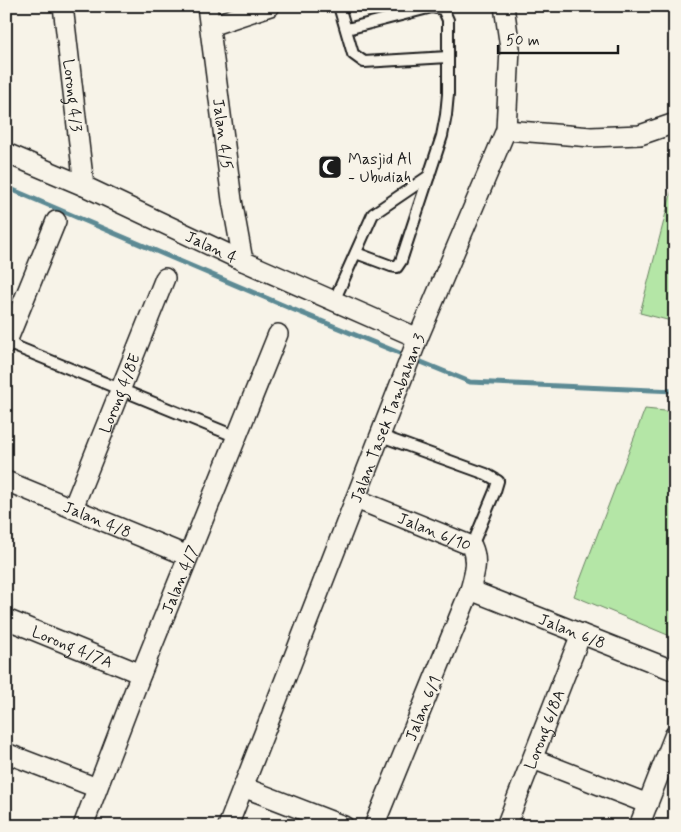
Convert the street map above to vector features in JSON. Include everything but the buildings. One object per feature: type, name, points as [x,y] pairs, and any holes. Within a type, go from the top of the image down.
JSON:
[{"type":"street","name":"Lorong 4/3","points":[[63,6],[84,186]]},
{"type":"street","name":"Jalan 4/5","points":[[207,6],[232,200],[243,261]]},
{"type":"street","points":[[210,26],[270,6]]},
{"type":"street","name":"Jalan Tasek Tambahan 3","points":[[228,826],[416,345],[506,130],[510,48],[504,6]]},
{"type":"street","points":[[506,130],[591,137],[640,135],[675,123]]},
{"type":"street","name":"Jalan 4","points":[[6,153],[84,186],[243,261],[334,301],[416,345]]},
{"type":"street","points":[[6,343],[56,221]]},
{"type":"street","name":"Lorong 4/8E","points":[[73,508],[165,278]]},
{"type":"street","name":"Jalan 4/7","points":[[82,826],[278,334]]},
{"type":"street","name":"Jalan 4/8","points":[[6,480],[188,556]]},
{"type":"street","name":"Jalan 6/10","points":[[356,499],[472,546],[476,555],[475,571],[470,590]]},
{"type":"street","name":"Jalan 6/8","points":[[470,590],[675,671]]},
{"type":"street","name":"Jalan 6/1","points":[[374,826],[470,590]]},
{"type":"street","name":"Lorong 4/7A","points":[[6,619],[141,674]]},
{"type":"street","name":"Lorong 6/8A","points":[[506,826],[581,634]]},
{"type":"street","points":[[639,826],[675,734]]},
{"type":"street","points":[[6,753],[97,788]]},
{"type":"street","points":[[532,758],[648,804]]},
{"type":"street","points":[[243,787],[344,826]]},
{"type":"lane","points":[[339,6],[353,54],[364,62],[448,56]]},
{"type":"lane","points":[[347,29],[432,7],[443,9],[448,20],[446,115],[429,176],[401,261],[397,267],[391,266],[356,253]]},
{"type":"lane","points":[[334,301],[373,214],[429,176]]},
{"type":"lane","points":[[6,343],[237,437]]},
{"type":"lane","points":[[381,436],[486,474],[498,481],[472,546]]},
{"type":"green space","points":[[675,178],[675,322],[640,313]]},
{"type":"green space","points":[[645,409],[675,412],[675,638],[574,596]]},
{"type":"waterway","points":[[6,187],[292,309],[470,382],[675,391]]},
{"type":"place","name":"Masjid Al - Ubudiah","points":[[330,167]]}]
